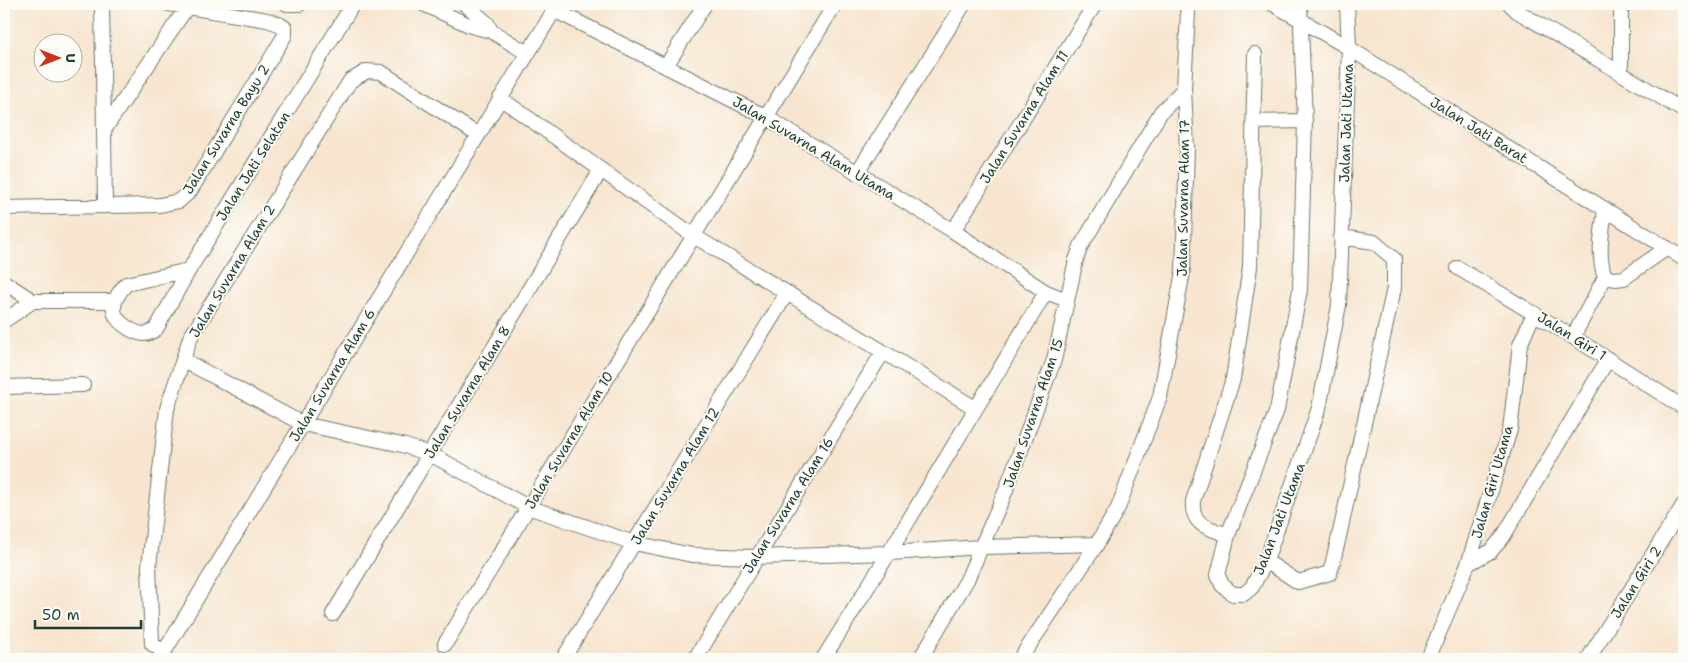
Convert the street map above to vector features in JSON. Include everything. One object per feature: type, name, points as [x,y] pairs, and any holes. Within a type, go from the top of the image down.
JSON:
[{"type":"street","points":[[102,4],[105,206]]},
{"type":"street","points":[[104,130],[187,7],[169,4]]},
{"type":"street","points":[[287,4],[300,4]]},
{"type":"street","name":"Jalan Jati Selatan","points":[[115,301],[114,310],[117,320],[137,332],[150,333],[156,329],[189,270],[353,4]]},
{"type":"street","points":[[423,4],[471,26],[491,31],[527,53]]},
{"type":"street","points":[[465,4],[487,22],[491,31]]},
{"type":"street","points":[[666,66],[705,4]]},
{"type":"street","name":"Jalan Suvarna Alam 10","points":[[445,644],[835,4]]},
{"type":"street","points":[[857,173],[964,4]]},
{"type":"street","name":"Jalan Suvarna Alam 11","points":[[953,231],[1096,4]]},
{"type":"street","name":"Jalan Suvarna Alam 17","points":[[1020,659],[1097,544],[1118,508],[1160,397],[1183,271],[1187,148],[1184,89],[1188,12],[1186,4]]},
{"type":"street","name":"Jalan Jati Barat","points":[[1273,4],[1349,48],[1684,259]]},
{"type":"street","name":"Jalan Jati Utama","points":[[1300,4],[1304,121],[1300,290],[1277,410],[1228,536],[1218,575],[1222,585],[1232,594],[1244,594],[1252,587],[1266,561],[1319,408],[1339,305],[1349,48],[1347,4]]},
{"type":"street","points":[[1510,4],[1517,12],[1684,111]]},
{"type":"street","points":[[1621,4],[1622,73]]},
{"type":"street","name":"Jalan Suvarna Bayu 2","points":[[4,208],[160,205],[179,201],[190,191],[285,34],[285,28],[267,20],[187,7]]},
{"type":"street","name":"Jalan Suvarna Alam Utama","points":[[556,7],[766,117],[953,231],[1046,292],[1067,300]]},
{"type":"street","name":"Jalan Suvarna Alam 6","points":[[164,652],[556,7]]},
{"type":"street","points":[[1228,536],[1201,525],[1195,518],[1192,510],[1192,501],[1232,379],[1250,267],[1255,54]]},
{"type":"street","name":"Jalan Suvarna Alam 2","points":[[164,652],[152,644],[149,566],[167,408],[190,338],[350,81],[367,71],[381,72],[478,135]]},
{"type":"street","name":"Jalan Suvarna Alam 15","points":[[920,659],[967,580],[1006,490],[1054,360],[1076,260],[1081,246],[1162,112],[1184,89]]},
{"type":"street","points":[[500,98],[694,236],[975,408]]},
{"type":"street","points":[[1254,122],[1304,121]]},
{"type":"street","name":"Jalan Suvarna Alam 8","points":[[333,614],[601,170]]},
{"type":"street","points":[[1573,337],[1605,277],[1601,256],[1606,210]]},
{"type":"street","points":[[1266,561],[1298,582],[1330,573],[1394,288],[1394,259],[1374,242],[1342,237]]},
{"type":"street","points":[[1605,277],[1624,278],[1667,248]]},
{"type":"street","name":"Jalan Giri 1","points":[[1458,268],[1573,337],[1684,408]]},
{"type":"street","points":[[4,282],[33,301],[115,301],[126,284],[189,270]]},
{"type":"street","points":[[823,659],[1046,292]]},
{"type":"street","name":"Jalan Suvarna Alam 12","points":[[563,659],[787,293]]},
{"type":"street","points":[[4,321],[33,301]]},
{"type":"street","name":"Jalan Giri Utama","points":[[1428,659],[1468,564],[1510,430],[1520,345],[1534,313]]},
{"type":"street","name":"Jalan Suvarna Alam 16","points":[[695,659],[883,352]]},
{"type":"street","name":"Jalan Giri Utama","points":[[1468,564],[1491,551],[1503,537],[1608,359]]},
{"type":"street","points":[[183,360],[303,424],[402,445],[430,454],[528,507],[634,544],[692,554],[756,557],[1097,544]]},
{"type":"street","points":[[4,387],[83,386]]},
{"type":"street","name":"Jalan Giri 2","points":[[1588,659],[1684,504]]}]
